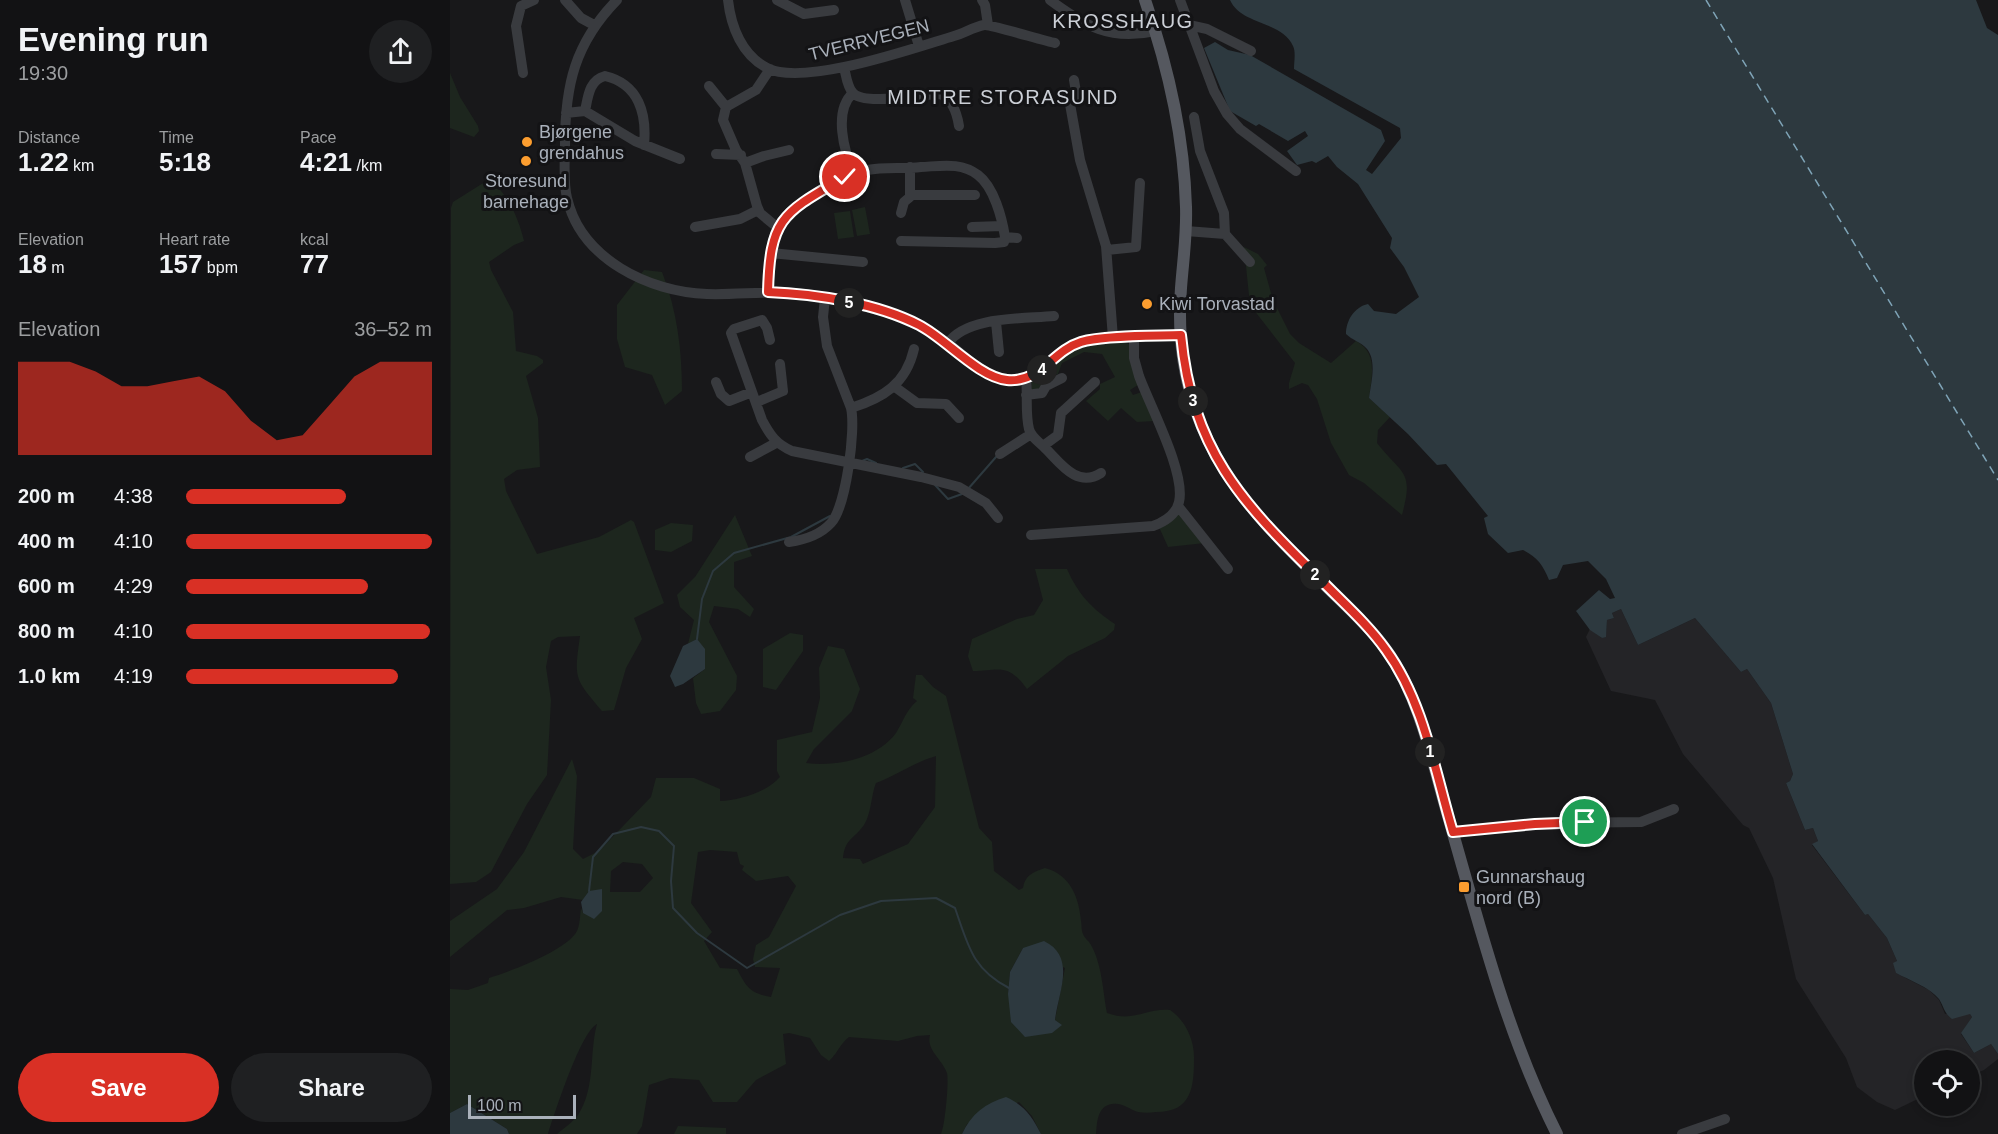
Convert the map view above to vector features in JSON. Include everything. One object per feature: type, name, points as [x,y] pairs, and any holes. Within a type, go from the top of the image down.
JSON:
[{"type":"main road","points":[[1145,0],[1155,31],[1180,143],[1185,185],[1186,231],[1181,292],[1181,335],[1186,374],[1195,407],[1211,447],[1232,483],[1270,531],[1375,636],[1399,670],[1420,718],[1509,1022],[1531,1079],[1557,1134]]},
{"type":"street","points":[[523,73],[516,26],[521,6],[534,0]]},
{"type":"street","points":[[565,0],[580,18],[594,25]]},
{"type":"street","points":[[617,0],[594,25],[572,73],[566,113],[568,199],[578,226],[599,251],[616,265],[642,279],[678,291],[706,294],[768,292],[825,298],[897,315],[921,326],[994,376],[1006,380],[1026,378],[1043,370],[1072,345],[1092,339],[1181,335]]},
{"type":"street","points":[[728,0],[730,20],[742,45],[770,69],[756,90],[726,107],[723,120],[743,159],[758,210],[778,228]]},
{"type":"street","points":[[777,0],[804,14],[834,10]]},
{"type":"street","points":[[905,0],[919,46]]},
{"type":"street","points":[[982,0],[986,5],[988,25],[1055,43]]},
{"type":"street","points":[[1050,0],[1092,27],[1110,33],[1128,35],[1155,31]]},
{"type":"street","points":[[1180,0],[1214,91],[1232,121],[1296,171]]},
{"type":"street","name":"TVERRVEGEN","points":[[770,69],[796,74],[844,67],[988,25]]},
{"type":"street","points":[[1189,25],[1207,29],[1251,51]]},
{"type":"street","points":[[844,67],[853,93],[865,99],[940,94],[947,98],[952,106],[959,126]]},
{"type":"street","points":[[585,111],[592,85],[596,79],[605,76],[620,82],[641,105],[645,120],[644,145]]},
{"type":"street","points":[[1074,80],[1077,98],[1070,104],[1076,142],[1107,250],[1113,338]]},
{"type":"street","points":[[709,86],[726,107]]},
{"type":"street","points":[[853,93],[844,104],[842,125],[854,173]]},
{"type":"street","points":[[566,113],[585,111],[644,145],[680,159]]},
{"type":"street","points":[[1194,117],[1200,151],[1224,213],[1225,234],[1250,262]]},
{"type":"street","points":[[716,154],[743,159],[789,150]]},
{"type":"street","points":[[768,292],[771,253],[783,219],[800,204],[854,173],[874,169],[956,166],[977,174],[984,180],[992,195],[1004,242],[901,241]]},
{"type":"street","points":[[901,213],[904,202],[910,195],[910,167]]},
{"type":"street","points":[[1107,250],[1136,247],[1140,183]]},
{"type":"street","points":[[910,195],[975,195]]},
{"type":"street","points":[[695,228],[740,219],[758,210]]},
{"type":"street","points":[[972,227],[1003,231],[1017,238]]},
{"type":"street","points":[[1186,231],[1225,234]]},
{"type":"street","points":[[771,253],[863,262]]},
{"type":"street","points":[[789,542],[820,532],[831,523],[839,507],[849,463],[854,429],[851,408],[827,346],[823,317],[825,298]]},
{"type":"street","points":[[948,343],[956,333],[966,327],[1054,316]]},
{"type":"street","points":[[770,340],[762,320],[731,331],[762,420],[776,443],[792,451],[959,487],[986,503],[998,518]]},
{"type":"street","points":[[996,322],[999,352]]},
{"type":"street","points":[[1031,535],[1153,526],[1170,517],[1178,506],[1180,483],[1139,376],[1134,358],[1134,338]]},
{"type":"street","points":[[851,408],[874,400],[895,387],[911,363],[914,349]]},
{"type":"street","points":[[716,382],[721,394],[729,401],[783,391],[780,364]]},
{"type":"street","points":[[1026,378],[1030,434],[1066,470],[1077,476],[1096,476],[1101,473]]},
{"type":"street","points":[[1026,395],[1042,393],[1046,386],[1062,378]]},
{"type":"street","points":[[1043,446],[1058,435],[1061,413],[1095,381]]},
{"type":"street","points":[[895,387],[917,402],[946,404],[959,418]]},
{"type":"street","points":[[1000,453],[1030,434]]},
{"type":"street","points":[[750,457],[776,443]]},
{"type":"street","points":[[1178,506],[1228,569]]},
{"type":"street","points":[[1453,832],[1554,823],[1641,822],[1674,809]]},
{"type":"street","points":[[1683,1134],[1725,1119]]},
{"type":"shaded area","points":[[1230,0],[1976,0],[1987,28],[1998,35],[1998,1054],[1991,1044],[1980,1050],[1972,1050],[1961,1033],[1972,1017],[1970,1014],[1952,1019],[1935,995],[1896,973],[1893,963],[1897,961],[1887,938],[1868,914],[1865,915],[1812,844],[1818,841],[1813,828],[1805,830],[1786,783],[1790,781],[1793,774],[1771,703],[1747,669],[1741,672],[1695,618],[1638,645],[1621,609],[1612,613],[1614,618],[1607,620],[1606,637],[1602,638],[1590,630],[1576,611],[1599,590],[1610,599],[1615,598],[1606,579],[1588,561],[1563,565],[1557,578],[1549,580],[1539,562],[1528,553],[1523,550],[1508,553],[1488,534],[1484,518],[1488,516],[1446,464],[1437,465],[1369,398],[1372,360],[1365,347],[1346,334],[1347,324],[1355,311],[1368,304],[1374,311],[1396,314],[1419,297],[1404,267],[1390,248],[1392,238],[1358,184],[1337,167],[1328,156],[1316,163],[1312,161],[1297,165],[1287,151],[1308,136],[1305,131],[1288,141],[1230,111],[1204,48],[1215,42],[1228,50],[1250,55],[1381,130],[1385,141],[1366,170],[1372,174],[1401,138],[1400,128],[1294,69],[1294,48],[1288,38],[1235,8]]},
{"type":"shaded area","points":[[450,73],[460,97],[478,126],[479,131],[474,137],[450,128]]},
{"type":"shaded area","points":[[488,180],[507,199],[516,215],[524,241],[489,262],[491,270],[513,312],[516,351],[537,356],[543,360],[543,363],[526,376],[538,418],[540,467],[517,470],[504,479],[506,491],[537,554],[599,537],[631,520],[634,522],[664,603],[634,618],[642,639],[626,668],[614,710],[602,711],[581,684],[577,670],[580,636],[558,637],[551,641],[546,667],[551,700],[547,775],[527,804],[491,872],[476,882],[450,884],[451,208],[453,202]]},
{"type":"shaded area","points":[[865,207],[870,234],[857,236],[852,210]]},
{"type":"shaded area","points":[[850,211],[854,237],[838,239],[834,213]]},
{"type":"shaded area","points":[[1244,247],[1258,254],[1267,265],[1264,268],[1273,300],[1290,334],[1299,343],[1331,363],[1356,341],[1368,352],[1372,366],[1369,398],[1390,417],[1378,430],[1377,443],[1400,468],[1406,481],[1407,489],[1402,515],[1364,483],[1349,475],[1331,443],[1317,399],[1308,385],[1302,383],[1289,389],[1295,363],[1250,305]]},
{"type":"shaded area","points":[[644,270],[662,272],[678,330],[682,391],[665,405],[652,375],[625,367],[617,339],[617,305]]},
{"type":"shaded area","points":[[1123,342],[1131,345],[1138,385],[1130,390],[1133,395],[1142,392],[1154,421],[1137,422],[1121,408],[1108,421],[1086,401],[1100,389],[1100,384],[1115,377],[1102,354],[1084,352],[1062,363],[1058,374],[1044,379],[1038,391],[1031,389],[1032,382],[1080,345]]},
{"type":"shaded area","points":[[1181,513],[1205,543],[1168,547],[1159,527]]},
{"type":"shaded area","points":[[735,515],[752,556],[734,562],[734,587],[754,609],[750,617],[738,609],[714,606],[709,622],[737,676],[736,690],[720,711],[701,714],[696,703],[693,678],[705,669],[697,639],[688,644],[694,620],[680,607],[677,595],[695,577]]},
{"type":"shaded area","points":[[671,523],[693,525],[692,541],[671,552],[655,550],[655,530]]},
{"type":"shaded area","points":[[1035,569],[1067,569],[1086,600],[1115,624],[1114,630],[1105,638],[1068,656],[1027,689],[1014,675],[1003,670],[973,671],[968,656],[972,639],[1017,619],[1034,615],[1043,600]]},
{"type":"shaded area","points":[[1621,609],[1638,645],[1695,618],[1741,672],[1747,669],[1771,703],[1793,774],[1790,781],[1786,783],[1805,830],[1813,828],[1818,841],[1812,845],[1865,915],[1868,914],[1887,938],[1897,961],[1896,973],[1929,990],[1939,1000],[1945,1014],[1970,1014],[1972,1017],[1961,1034],[1972,1050],[1914,1050],[1914,1101],[1895,1110],[1877,1102],[1857,1087],[1846,1058],[1796,979],[1773,878],[1749,828],[1743,825],[1683,754],[1655,700],[1611,691],[1586,637],[1590,629],[1602,638],[1606,634],[1607,620],[1614,618],[1612,613]]},
{"type":"shaded area","points":[[790,633],[803,635],[803,651],[776,690],[763,687],[763,649]]},
{"type":"shaded area","points":[[697,639],[705,649],[705,669],[675,687],[670,676],[683,646]]},
{"type":"shaded area","points":[[828,646],[844,649],[860,689],[852,711],[814,749],[806,763],[830,764],[855,759],[867,755],[888,742],[896,733],[907,712],[917,701],[913,698],[916,675],[922,675],[946,696],[979,828],[992,842],[994,871],[1019,890],[1023,888],[1030,875],[1045,868],[1061,876],[1072,888],[1080,912],[1083,934],[1098,961],[1107,1013],[1116,1016],[1132,1016],[1170,1010],[1180,1019],[1194,1050],[1193,1078],[1184,1103],[1168,1111],[1147,1113],[1138,1112],[1119,1104],[1107,1105],[1101,1111],[1096,1134],[1041,1134],[1032,1116],[1019,1102],[967,1124],[962,1134],[941,1134],[946,1104],[947,1073],[932,1050],[930,1035],[898,1041],[849,1037],[829,1061],[821,1055],[810,1038],[789,1033],[783,1034],[786,1064],[756,1080],[737,1102],[713,1102],[699,1080],[670,1078],[649,1085],[642,1126],[637,1134],[557,1134],[576,1118],[584,1104],[590,1082],[597,1024],[583,1041],[548,1134],[509,1134],[507,1129],[467,1104],[450,1113],[450,989],[468,990],[488,983],[489,978],[510,971],[562,946],[577,931],[581,908],[583,913],[589,891],[583,900],[561,897],[524,908],[507,910],[450,957],[450,921],[497,889],[524,852],[572,759],[577,776],[573,849],[583,859],[599,851],[651,797],[656,778],[694,778],[720,789],[720,801],[753,794],[775,782],[780,777],[777,771],[777,740],[812,732],[820,698],[819,668]],"holes":[[[936,756],[935,807],[908,844],[863,864],[860,859],[843,858],[847,844],[867,820],[876,783]],[[710,850],[737,852],[740,864],[744,866],[742,870],[756,881],[788,876],[796,886],[769,937],[756,945],[753,959],[755,967],[780,968],[771,997],[758,994],[750,989],[737,969],[720,968],[704,941],[712,932],[691,903],[698,852]],[[623,862],[642,864],[653,878],[640,892],[610,892],[611,871]],[[1023,948],[1065,968],[1055,1020],[1061,1025],[1008,994],[1010,972]]]},
{"type":"shaded area","points":[[602,889],[602,911],[594,919],[583,913],[581,902],[589,891]]},
{"type":"shaded area","points":[[1044,941],[1054,948],[1063,966],[1062,987],[1055,1020],[1062,1025],[1052,1033],[1025,1037],[1011,1022],[1008,994],[1010,972],[1023,948]]},
{"type":"shaded area","points":[[1991,1044],[1998,1054],[1998,1059],[1980,1072],[1980,1050]]},
{"type":"shaded area","points":[[1006,1097],[1027,1112],[1041,1134],[962,1134],[980,1110]]},
{"type":"shaded area","points":[[467,1104],[507,1129],[509,1134],[450,1134],[450,1113]]},
{"type":"shaded area","points":[[678,1126],[726,1128],[726,1134],[674,1134]]},
{"type":"waterway","points":[[968,489],[996,457]]},
{"type":"waterway","points":[[862,461],[867,459],[876,463]]},
{"type":"waterway","points":[[903,468],[915,464],[923,472]]},
{"type":"waterway","points":[[935,485],[948,499],[962,494]]},
{"type":"waterway","points":[[697,639],[702,599],[713,571],[734,553],[791,537],[830,516]]},
{"type":"waterway","points":[[589,891],[593,857],[613,834],[641,827],[659,831],[674,846],[671,881],[673,908],[697,933],[747,968],[840,915],[881,901],[936,898],[955,908],[968,945],[979,964],[987,973],[1009,988]]},
{"type":"ferry route","points":[[1706,0],[1998,480]]},
{"type":"place","name":"Bjørgene grendahus","points":[[527,142]]},
{"type":"place","name":"Storesund barnehage","points":[[526,161]]},
{"type":"place","name":"Kiwi Torvastad","points":[[1147,304]]},
{"type":"place","name":"Gunnarshaug nord (B)","points":[[1464,887]]},
{"type":"district","name":"KROSSHAUG","points":[[1123,21]]},
{"type":"district","name":"MIDTRE STORASUND","points":[[1003,97]]},
{"type":"route","points":[[845,177],[800,204],[783,219],[772,243],[768,292],[813,296],[897,315],[936,335],[985,372],[1006,380],[1032,376],[1043,370],[1072,345],[1092,339],[1181,335],[1190,393],[1211,447],[1232,483],[1246,504],[1270,531],[1363,622],[1399,670],[1420,718],[1453,832],[1585,822]]}]
